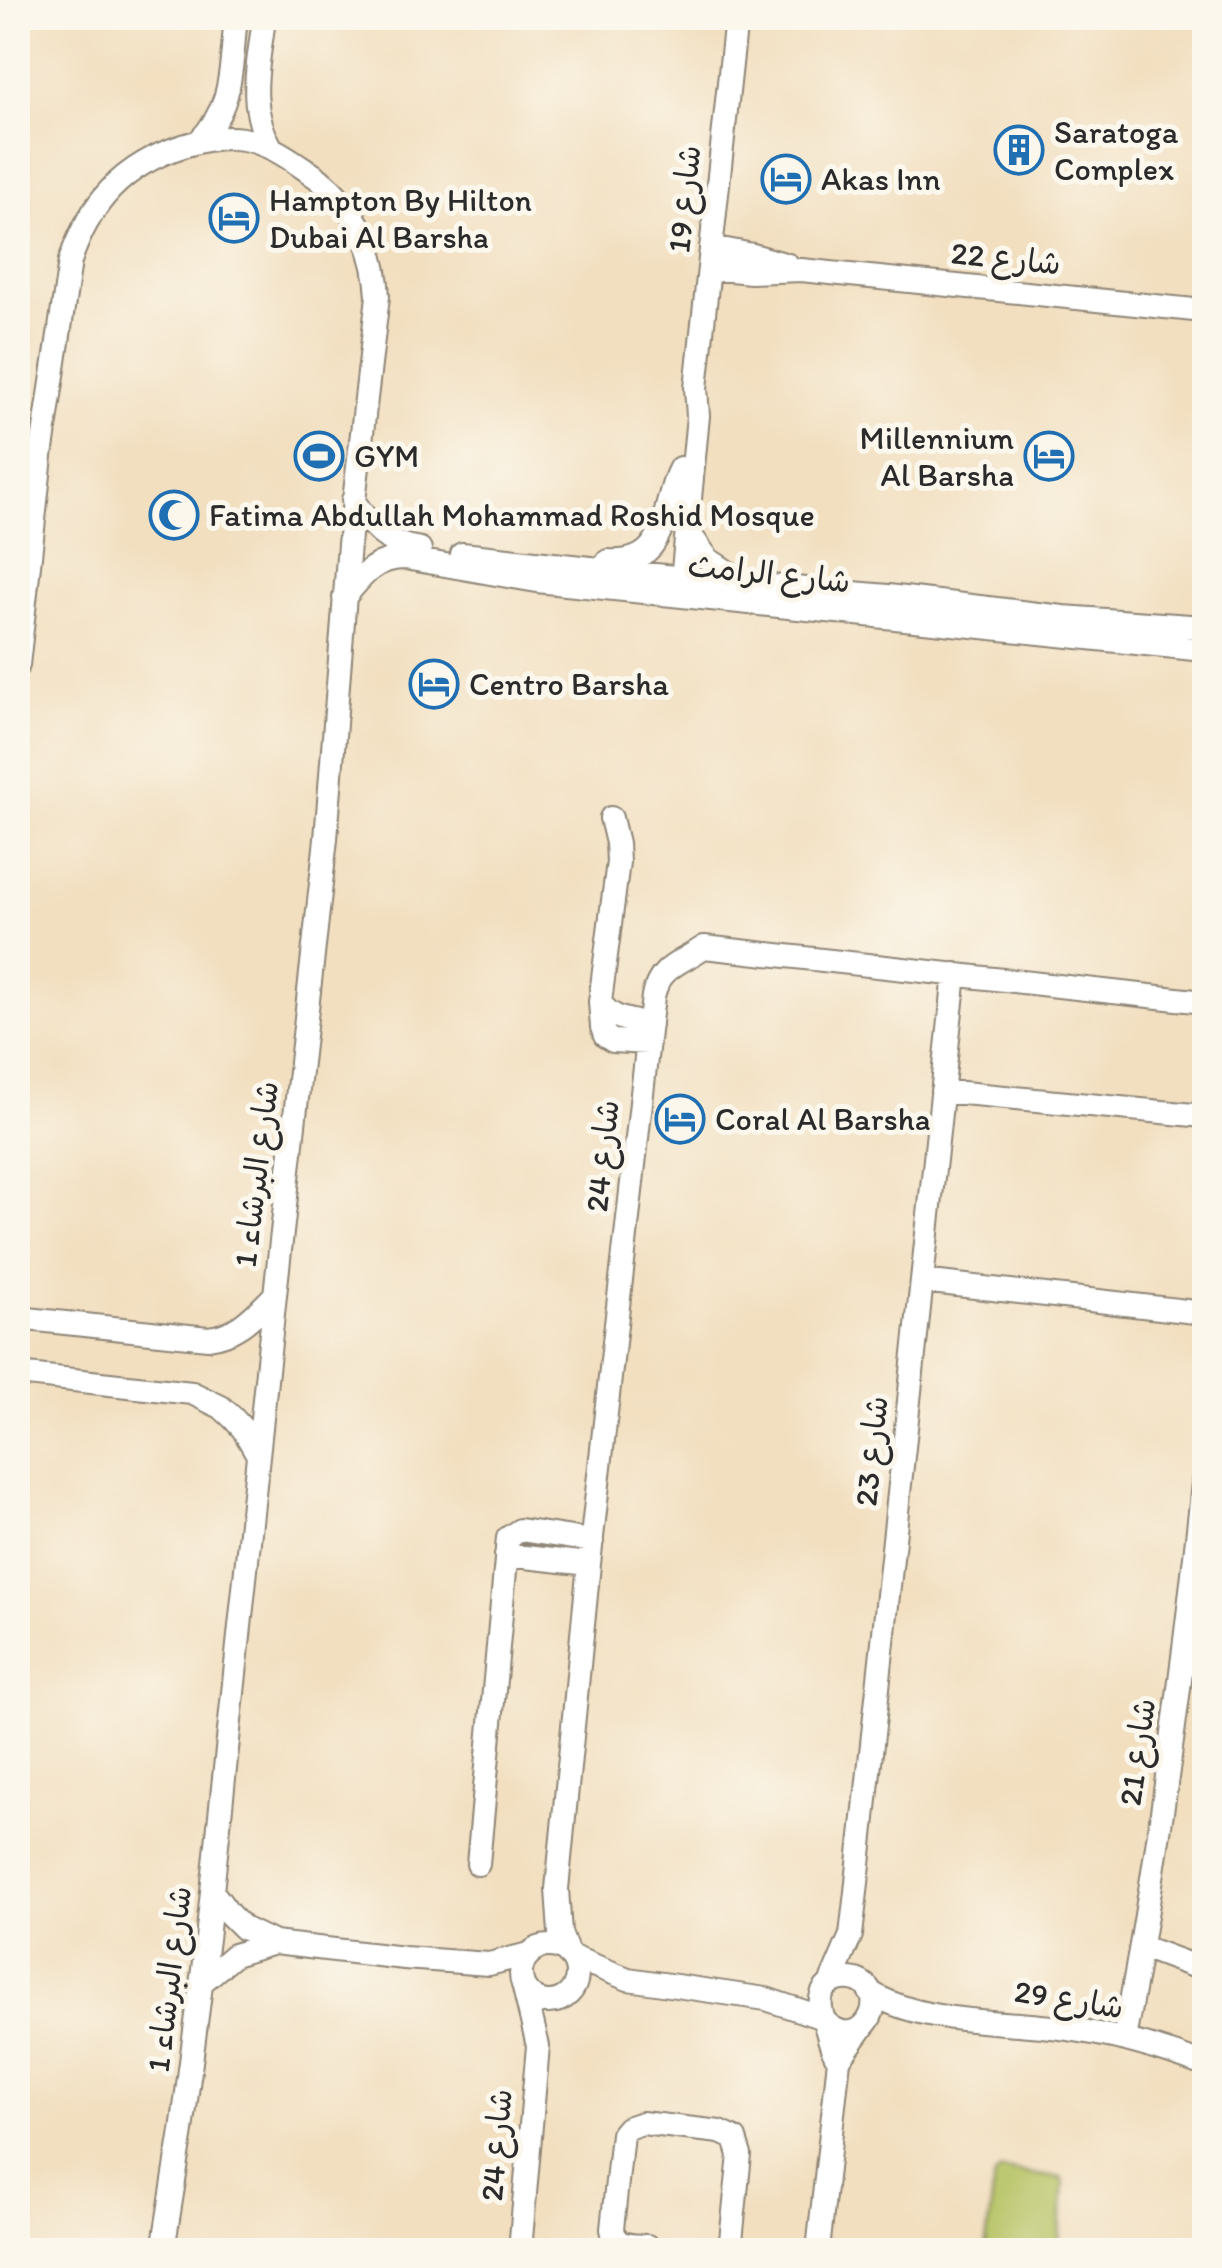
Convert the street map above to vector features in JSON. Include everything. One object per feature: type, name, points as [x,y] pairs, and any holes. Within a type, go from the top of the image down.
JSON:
[{"type":"street","points":[[198,142],[218,118],[226,100],[236,18]]},
{"type":"street","points":[[264,18],[255,102],[258,121],[270,147]]},
{"type":"street","name":"شارع 19","points":[[674,587],[687,530],[698,416],[696,388],[736,18]]},
{"type":"street","name":"شارع البرشاء 1","points":[[18,664],[23,560],[70,261],[78,237],[105,195],[144,162],[198,142],[227,138],[270,147],[318,177],[342,199],[362,228],[374,261],[378,296],[344,598],[326,839],[202,1982],[162,2250]]},
{"type":"street","name":"شارع 22","points":[[710,258],[751,272],[801,270],[1204,311]]},
{"type":"street","name":"شارع 19","points":[[674,587],[680,468],[696,388]]},
{"type":"street","points":[[18,494],[41,456]]},
{"type":"street","points":[[548,564],[576,559],[626,560],[644,552],[664,525],[680,468]]},
{"type":"street","name":"شارع الرامث","points":[[354,500],[372,528],[398,545],[548,564],[674,587],[1204,650]]},
{"type":"street","points":[[687,530],[708,560],[748,585]]},
{"type":"street","name":"شارع الرامث","points":[[344,598],[372,566],[398,558],[538,582],[674,587],[748,585],[1204,627]]},
{"type":"street","points":[[611,818],[618,862],[600,1002],[611,1015],[649,1034]]},
{"type":"street","name":"شارع 24","points":[[569,1955],[560,1933],[556,1898],[656,983],[675,963],[704,947],[1204,1002]]},
{"type":"street","name":"شارع 23","points":[[829,1985],[851,1935],[954,974]]},
{"type":"street","points":[[942,1091],[1204,1116]]},
{"type":"street","points":[[922,1281],[1204,1313]]},
{"type":"street","points":[[18,1318],[208,1338],[232,1333],[274,1295]]},
{"type":"street","points":[[18,1374],[192,1393],[232,1417],[258,1455]]},
{"type":"street","name":"شارع 21","points":[[1124,2039],[1142,1947],[1192,1595],[1204,1474]]},
{"type":"street","points":[[478,1864],[508,1538],[520,1530],[591,1553]]},
{"type":"street","points":[[212,1891],[236,1921],[274,1943],[489,1964],[547,1946],[628,1978],[766,1999],[823,2019],[842,2032],[865,2026]]},
{"type":"street","name":"شارع 24","points":[[531,1953],[556,1898]]},
{"type":"street","name":"شارع 23","points":[[851,1935],[869,1991]]},
{"type":"street","points":[[202,1982],[234,1955],[274,1943]]},
{"type":"street","points":[[1142,1947],[1204,1970]]},
{"type":"street","points":[[524,1986],[521,1971],[531,1953]]},
{"type":"street","points":[[569,1955],[576,1971],[576,1981],[569,1992]]},
{"type":"street","points":[[470,1962],[524,1986],[534,1997],[546,2002],[569,1992],[628,1978]]},
{"type":"street","points":[[766,1999],[850,1978],[864,1984],[874,2009],[839,2060],[818,2250]]},
{"type":"street","points":[[829,1985],[820,2001],[839,2060]]},
{"type":"street","name":"شارع 24","points":[[520,2250],[538,2046],[524,1986]]},
{"type":"street","name":"شارع 29","points":[[869,1991],[889,2003],[920,2013],[1063,2028],[1124,2039],[1204,2065]]},
{"type":"street","name":"شارع 24","points":[[538,2046],[552,2015],[569,1992]]},
{"type":"street","name":"شارع 29","points":[[865,2026],[920,2013]]},
{"type":"street","points":[[647,2246],[620,2243],[612,2228],[622,2134],[642,2123],[720,2132],[735,2139],[740,2155],[730,2250]]},
{"type":"green space","points":[[1001,2170],[1061,2178],[1064,2184],[1058,2250],[985,2250],[995,2176]]},
{"type":"place","name":"Saratoga Complex","points":[[1019,150]]},
{"type":"place","name":"Akas Inn","points":[[786,179]]},
{"type":"place","name":"Hampton By Hilton Dubai Al Barsha","points":[[234,218]]},
{"type":"place","name":"GYM","points":[[319,456]]},
{"type":"place","name":"Millennium Al Barsha","points":[[1049,456]]},
{"type":"place","name":"Fatima Abdullah Mohammad Roshid Mosque","points":[[174,515]]},
{"type":"place","name":"Centro Barsha","points":[[434,684]]},
{"type":"place","name":"Coral Al Barsha","points":[[680,1119]]}]
